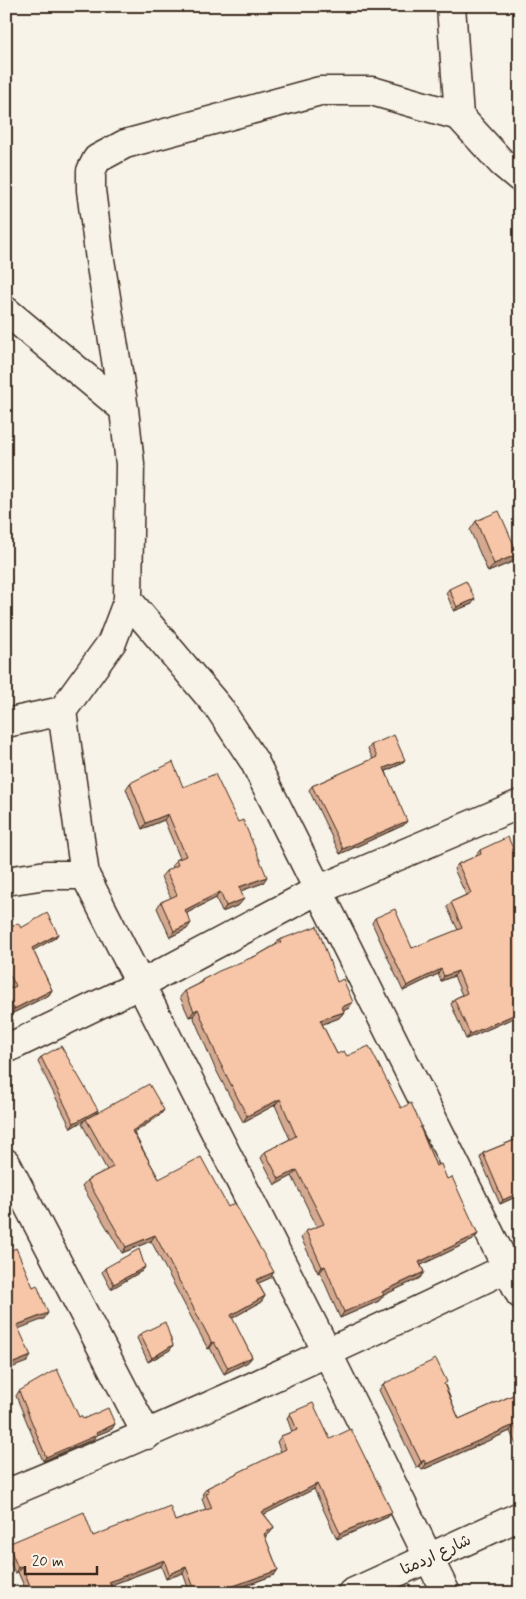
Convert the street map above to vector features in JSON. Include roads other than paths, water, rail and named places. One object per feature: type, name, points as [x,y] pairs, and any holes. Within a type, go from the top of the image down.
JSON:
[{"type":"street","points":[[451,6],[459,116]]},
{"type":"street","points":[[6,723],[62,711],[112,642],[128,600],[130,464],[124,410],[91,190],[91,171],[97,159],[125,144],[320,91],[372,91],[459,116],[502,163],[520,178]]},
{"type":"street","points":[[6,311],[124,410]]},
{"type":"street","points":[[128,600],[220,708],[254,761],[520,1294]]},
{"type":"street","points":[[62,711],[85,875],[139,985],[328,1354],[446,1593]]},
{"type":"street","points":[[6,1049],[139,985],[318,890],[517,813]]},
{"type":"street","points":[[6,881],[46,875],[85,875]]},
{"type":"street","points":[[6,1163],[147,1435]]},
{"type":"street","points":[[6,1494],[147,1435],[328,1354],[507,1268]]},
{"type":"street","name":"شارع اردمتا","points":[[352,1593],[520,1516]]}]
